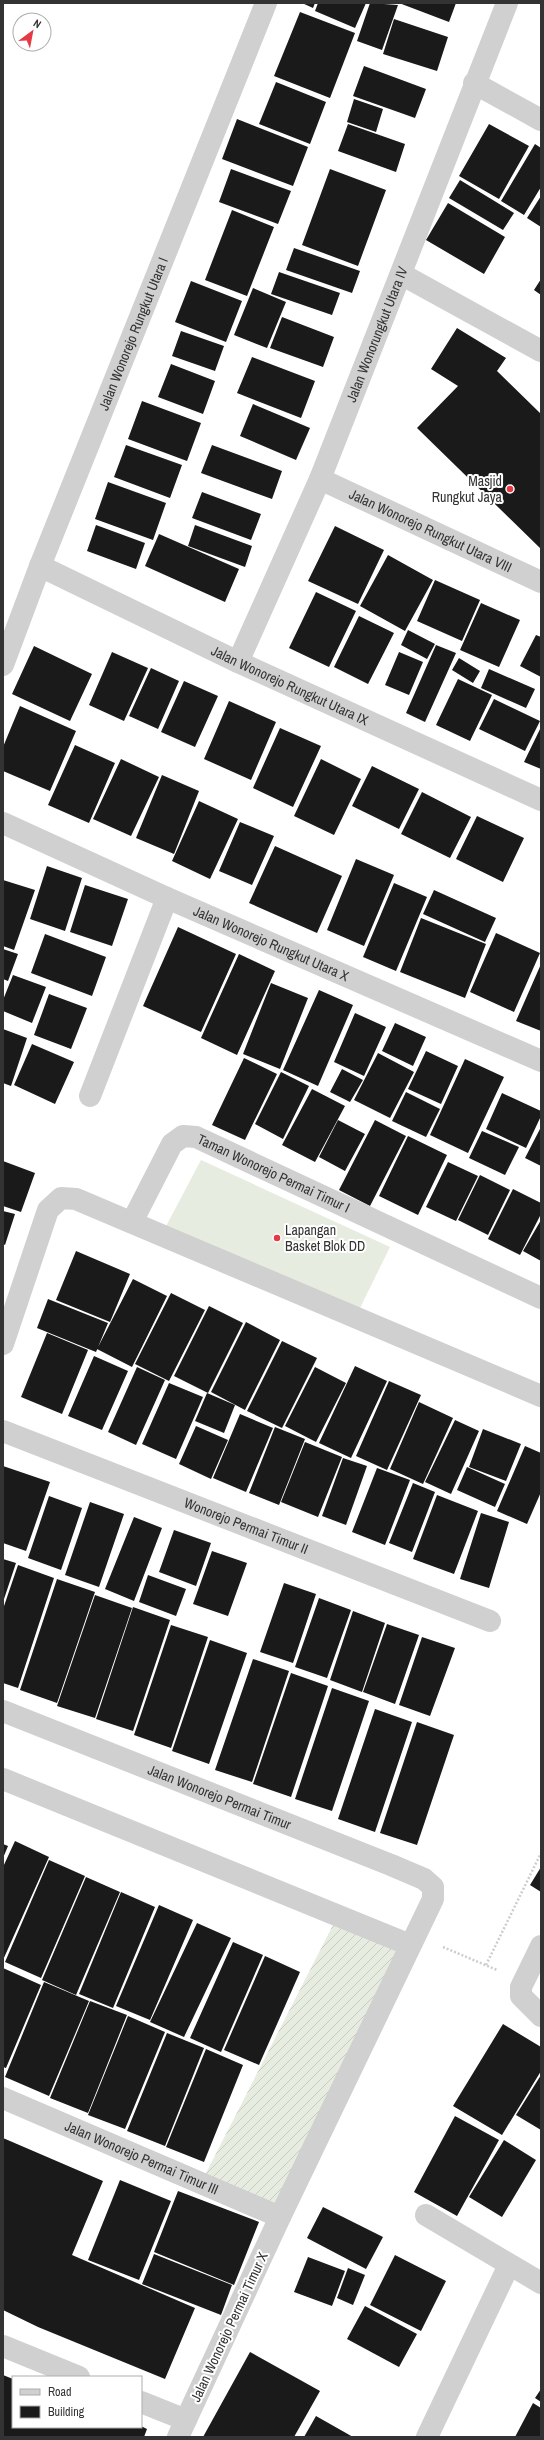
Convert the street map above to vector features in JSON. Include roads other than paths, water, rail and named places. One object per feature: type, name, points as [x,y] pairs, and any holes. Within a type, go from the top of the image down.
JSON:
[{"type":"street","name":"Jalan Wonorejo Rungkut Utara I","points":[[3,665],[40,566],[266,3]]},
{"type":"street","name":"Jalan Wonorungkut Utara IV","points":[[238,662],[320,479],[474,83],[507,3]]},
{"type":"street","points":[[474,83],[541,120]]},
{"type":"street","points":[[401,274],[541,351]]},
{"type":"street","name":"Jalan Wonorejo Rungkut Utara VIII","points":[[320,479],[541,582]]},
{"type":"street","name":"Jalan Wonorejo Rungkut Utara IX","points":[[40,566],[238,662],[541,800]]},
{"type":"street","name":"Jalan Wonorejo Rungkut Utara X","points":[[3,823],[167,898],[541,1061]]},
{"type":"street","points":[[90,1096],[167,898]]},
{"type":"street","name":"Taman Wonorejo Permai Timur I","points":[[132,1222],[172,1144],[183,1136],[196,1137],[541,1298]]},
{"type":"street","points":[[3,1344],[48,1210],[61,1198],[76,1199],[541,1396]]},
{"type":"street","name":"Wonorejo Permai Timur II","points":[[3,1431],[490,1621]]},
{"type":"street","name":"Jalan Wonorejo Permai Timur","points":[[3,1711],[391,1865],[424,1879],[433,1887]]},
{"type":"street","points":[[3,1779],[412,1940]]},
{"type":"street","name":"Jalan Wonorejo Permai Timur X","points":[[182,2428],[280,2217],[433,1898],[433,1887]]},
{"type":"street","points":[[541,1946],[521,1987],[521,1996],[541,2016]]},
{"type":"street","name":"Jalan Wonorejo Permai Timur III","points":[[3,2098],[280,2217]]},
{"type":"street","points":[[426,2215],[541,2283]]},
{"type":"street","points":[[427,2437],[509,2265]]},
{"type":"street","points":[[3,2346],[78,2376]]},
{"type":"street","points":[[142,2403],[182,2428]]},
{"type":"place","name":"Masjid Rungkut Jaya","points":[[510,489]]},
{"type":"place","name":"Lapangan Basket Blok DD","points":[[277,1238]]}]
